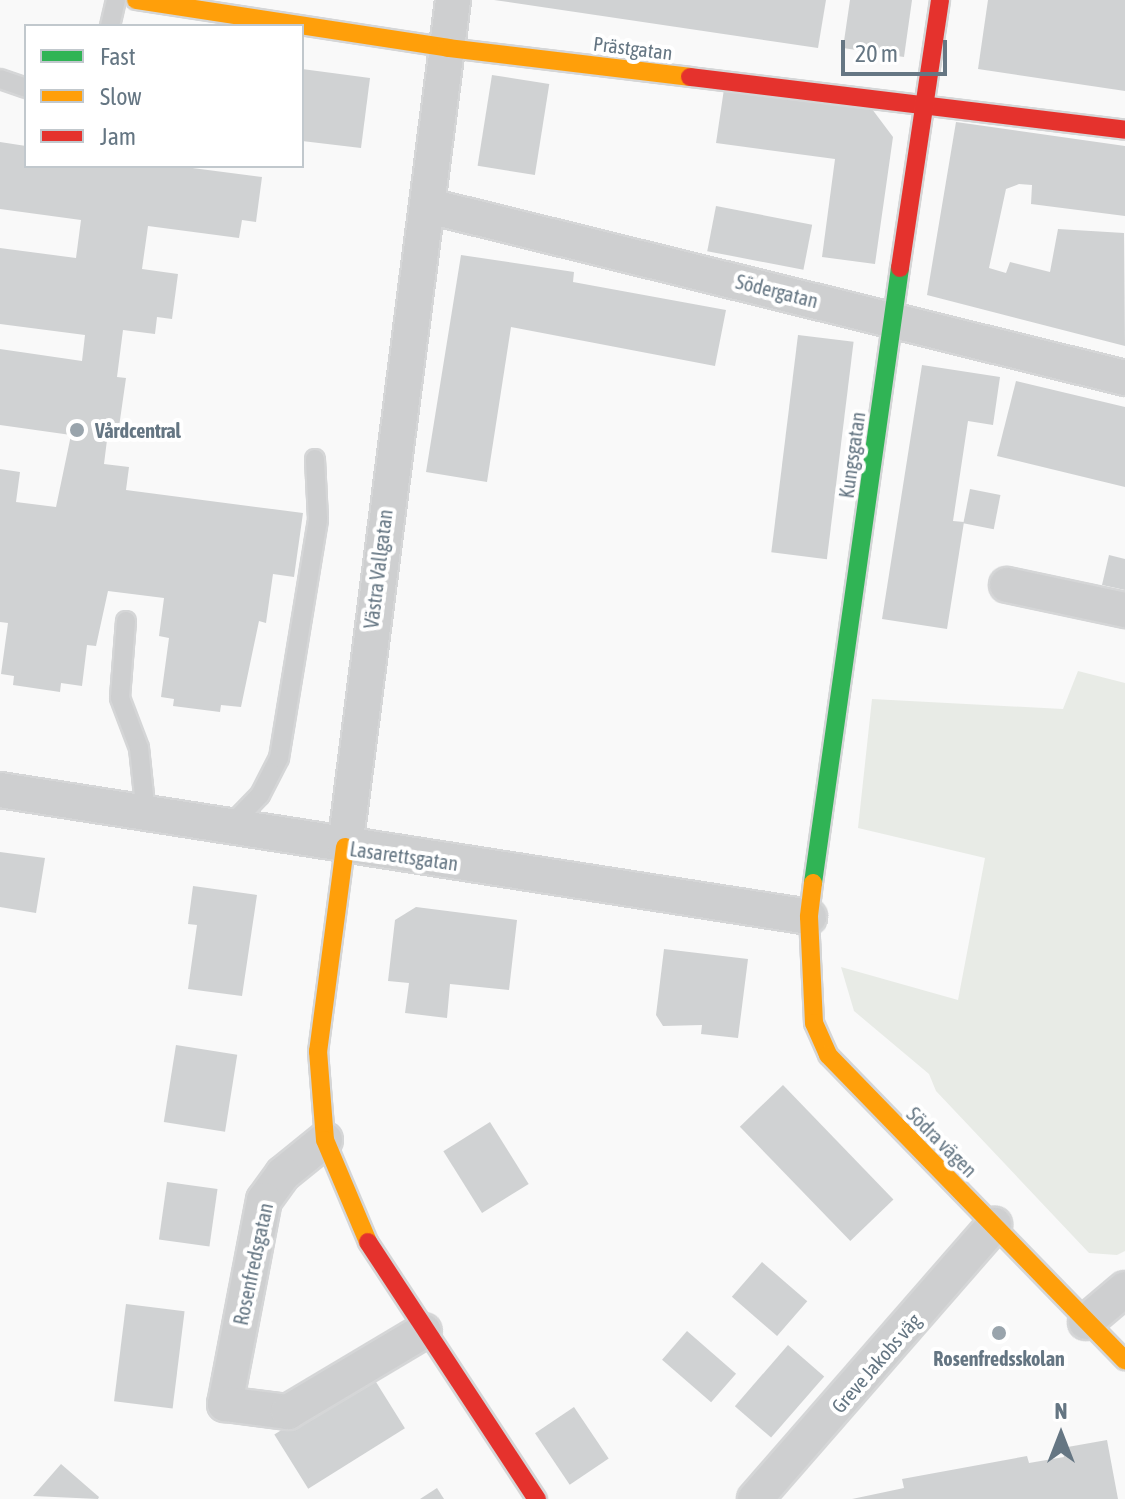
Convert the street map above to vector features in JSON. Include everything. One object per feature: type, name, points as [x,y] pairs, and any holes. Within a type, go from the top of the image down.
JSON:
[{"type":"street","name":"Prästgatan","points":[[136,0],[292,24]]},
{"type":"street","name":"Västra Vallgatan","points":[[325,1140],[318,1051],[392,455],[429,206],[453,0]]},
{"type":"street","name":"Kungsgatan","points":[[809,917],[940,0]]},
{"type":"street","name":"Prästgatan","points":[[304,26],[448,48],[1125,130]]},
{"type":"street","name":"Södergatan","points":[[429,206],[1125,378]]},
{"type":"street","points":[[1007,585],[1125,610]]},
{"type":"street","name":"Lasarettsgatan","points":[[0,790],[345,847],[809,917]]},
{"type":"street","name":"Södra vägen","points":[[809,917],[814,1023],[828,1055],[1125,1360]]},
{"type":"street","points":[[325,1140],[370,1246],[537,1499]]},
{"type":"street","name":"Rosenfredsgatan","points":[[325,1140],[283,1174],[264,1200],[225,1404],[288,1412],[424,1331]]},
{"type":"street","name":"Greve Jakobs väg","points":[[755,1499],[994,1225]]},
{"type":"street","points":[[1086,1322],[1125,1289]]},
{"type":"lane","points":[[110,24],[116,0]]},
{"type":"lane","points":[[0,79],[24,87]]},
{"type":"lane","points":[[227,828],[260,795],[279,758],[318,519],[315,459]]},
{"type":"lane","points":[[126,621],[120,698],[139,748],[146,815]]},
{"type":"shaded area","points":[[1078,671],[1125,683],[1125,1251],[1117,1255],[1089,1253],[936,1091],[929,1074],[854,1011],[841,967],[958,1000],[985,858],[858,828],[872,699],[1063,709]]},
{"type":"building","points":[[494,0],[826,0],[818,48]]},
{"type":"building","points":[[850,0],[912,0],[904,57],[843,48]]},
{"type":"building","points":[[988,0],[1125,0],[1125,91],[978,69]]},
{"type":"building","points":[[304,69],[370,78],[361,148],[304,141]]},
{"type":"building","points":[[492,75],[549,84],[535,175],[478,166]]},
{"type":"building","points":[[724,89],[872,109],[893,137],[875,264],[822,257],[835,159],[716,143]]},
{"type":"building","points":[[956,122],[1125,146],[1125,216],[1031,204],[1032,185],[1019,184],[1006,189],[989,268],[1006,273],[1010,262],[1050,272],[1058,229],[1124,233],[1125,346],[927,295]]},
{"type":"building","name":"Vårdcentral","points":[[0,142],[24,146],[24,168],[192,168],[262,177],[256,222],[242,220],[239,238],[148,226],[142,269],[178,274],[172,319],[157,317],[155,334],[123,330],[117,377],[126,378],[117,441],[107,440],[104,464],[129,467],[126,490],[303,513],[294,577],[273,574],[266,623],[259,621],[241,707],[221,705],[220,712],[173,706],[174,699],[161,697],[169,638],[159,636],[164,598],[108,591],[96,646],[87,645],[82,686],[61,683],[60,692],[13,685],[14,676],[1,674],[8,623],[0,622],[0,469],[20,472],[16,502],[56,507],[71,435],[0,425],[0,349],[82,361],[85,335],[0,324],[0,248],[76,258],[81,220],[0,209]]},
{"type":"building","points":[[716,206],[812,225],[803,270],[707,251]]},
{"type":"building","points":[[461,255],[574,272],[573,282],[726,310],[715,366],[511,327],[487,482],[426,472]]},
{"type":"building","points":[[798,335],[854,342],[827,559],[771,552]]},
{"type":"building","points":[[922,365],[1000,377],[993,425],[968,421],[953,521],[964,522],[947,629],[882,619]]},
{"type":"building","points":[[1016,381],[1125,407],[1125,487],[997,456]]},
{"type":"building","points":[[970,489],[1000,495],[994,529],[963,523]]},
{"type":"building","points":[[1109,555],[1125,559],[1125,590],[1102,585]]},
{"type":"building","points":[[0,852],[45,858],[36,913],[0,907]]},
{"type":"building","points":[[193,886],[257,895],[242,996],[188,989],[197,925],[188,924]]},
{"type":"building","points":[[416,907],[517,920],[509,990],[450,984],[447,1018],[405,1013],[409,983],[388,981],[395,920]]},
{"type":"building","points":[[664,949],[748,959],[738,1038],[701,1034],[702,1025],[663,1026],[656,1015]]},
{"type":"building","points":[[176,1045],[237,1055],[225,1132],[164,1122]]},
{"type":"building","points":[[783,1085],[893,1199],[850,1241],[740,1127]]},
{"type":"building","points":[[490,1122],[529,1184],[482,1213],[443,1151]]},
{"type":"building","points":[[167,1182],[218,1189],[209,1247],[159,1239]]},
{"type":"building","points":[[762,1262],[807,1301],[777,1336],[732,1297]]},
{"type":"building","points":[[126,1304],[185,1311],[173,1408],[114,1401]]},
{"type":"building","points":[[687,1331],[736,1374],[711,1402],[662,1360]]},
{"type":"building","points":[[788,1345],[824,1376],[771,1438],[735,1406]]},
{"type":"building","points":[[371,1374],[405,1428],[308,1489],[274,1434]]},
{"type":"building","points":[[574,1407],[609,1458],[570,1485],[535,1433]]},
{"type":"building","points":[[1107,1440],[1118,1499],[852,1499],[904,1488],[902,1479],[1027,1456],[1029,1463],[1064,1457],[1062,1448]]},
{"type":"building","points":[[61,1464],[99,1497],[98,1499],[33,1496]]},
{"type":"building","points":[[437,1488],[444,1499],[420,1499]]},
{"type":"traffic: fast","points":[[813,883],[900,268]]},
{"type":"traffic: slow","points":[[136,0],[292,24]]},
{"type":"traffic: slow","points":[[304,26],[448,48],[690,77]]},
{"type":"traffic: slow","points":[[345,847],[318,1051],[325,1140],[368,1242]]},
{"type":"traffic: slow","points":[[813,883],[809,917],[814,1023],[828,1055],[1125,1360]]},
{"type":"traffic: jam","points":[[900,268],[940,0]]},
{"type":"traffic: jam","points":[[690,77],[1125,130]]},
{"type":"traffic: jam","points":[[368,1242],[537,1499]]},
{"type":"place","name":"Vårdcentral","points":[[77,430]]},
{"type":"place","name":"Rosenfredsskolan","points":[[999,1333]]}]
